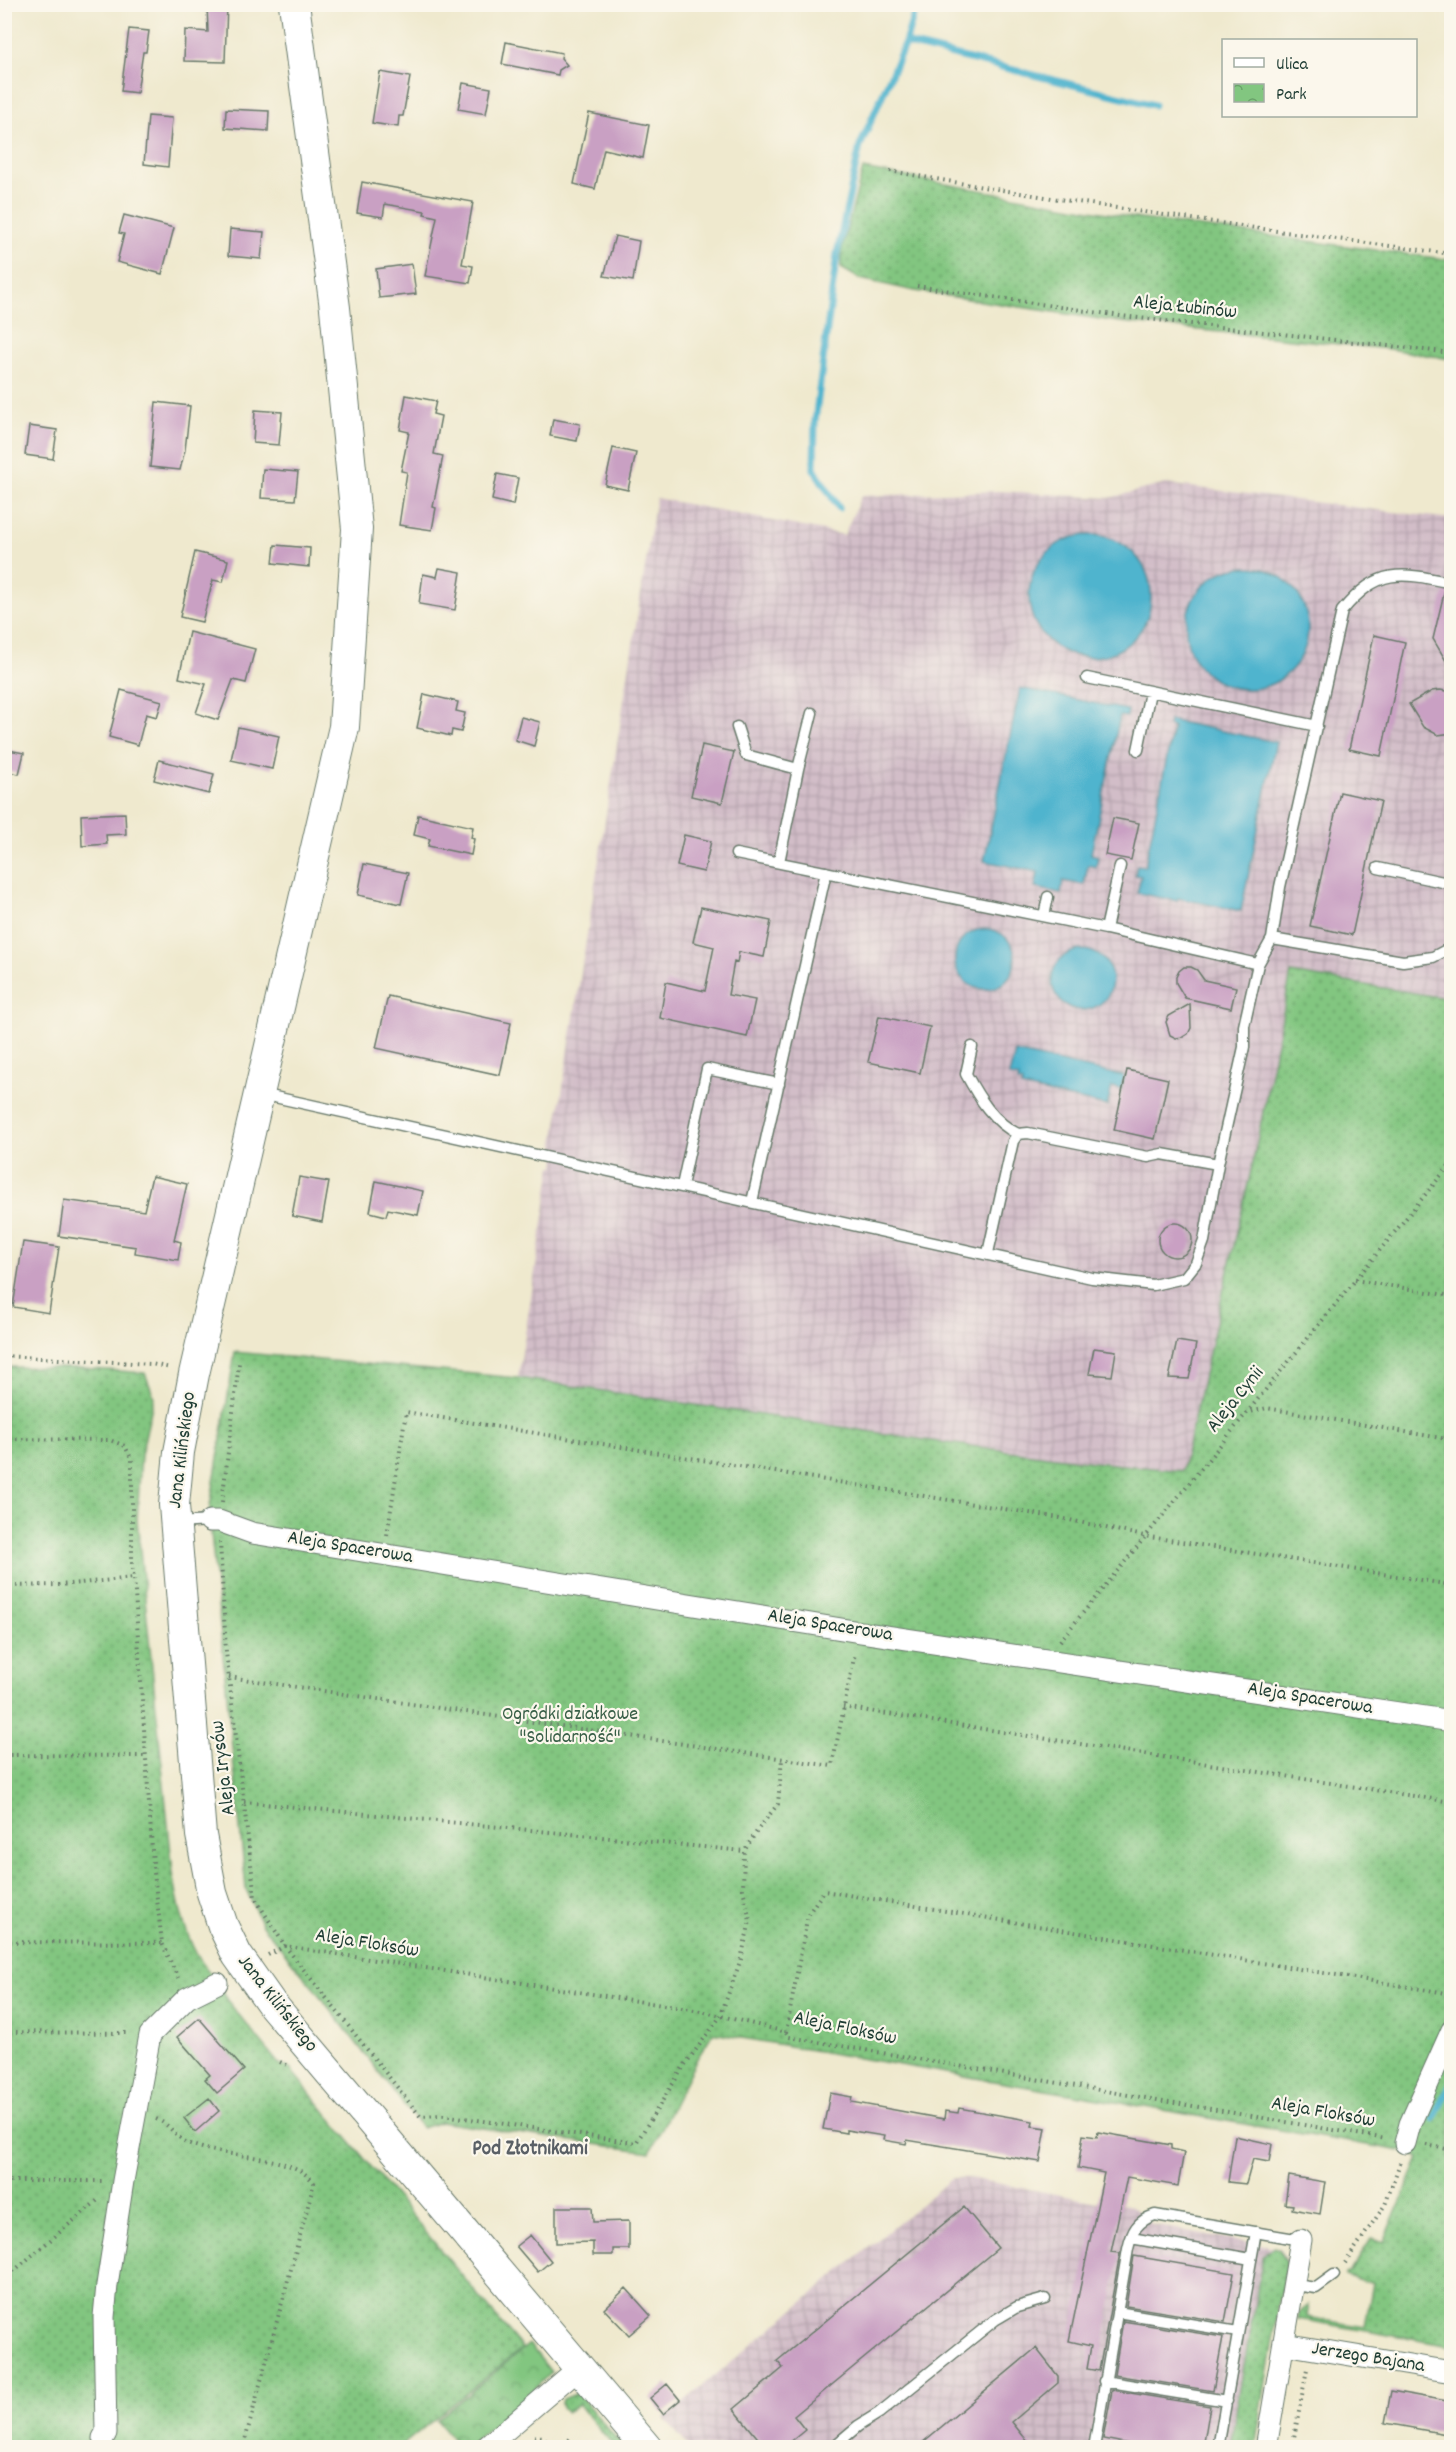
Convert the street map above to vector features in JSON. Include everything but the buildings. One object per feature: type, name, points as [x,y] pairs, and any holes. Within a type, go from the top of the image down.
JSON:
[{"type":"street","name":"Jana Kilińskiego","points":[[294,4],[335,308],[357,529],[344,727],[194,1374],[179,1452],[174,1505],[175,1524],[201,1835],[212,1893],[223,1926],[231,1975],[272,2003],[648,2448]]},
{"type":"street","name":"Aleja Spacerowa","points":[[215,1521],[252,1533],[860,1632],[1046,1658],[1452,1721]]},
{"type":"street","points":[[103,2438],[106,2433],[105,2306],[123,2181],[150,2036],[187,1998],[231,1975]]},
{"type":"street","points":[[1405,2143],[1410,2124],[1452,2030]]},
{"type":"street","name":"Jerzego Bajana","points":[[1266,2448],[1301,2240]]},
{"type":"street","name":"Jerzego Bajana","points":[[1284,2344],[1452,2372]]},
{"type":"street","points":[[485,2448],[580,2367]]},
{"type":"lane","points":[[258,1094],[988,1253],[1092,1278],[1153,1285],[1184,1278],[1196,1263],[1204,1241],[1218,1164],[1244,1047],[1244,1026],[1258,964],[1272,939],[1280,887],[1342,611],[1358,591],[1380,578],[1397,575],[1417,576],[1452,583]]},
{"type":"lane","points":[[1087,678],[1317,726]]},
{"type":"lane","points":[[1138,750],[1150,692]]},
{"type":"lane","points":[[779,862],[812,713]]},
{"type":"lane","points":[[737,727],[746,755],[798,769]]},
{"type":"lane","points":[[736,854],[1106,928],[1258,964]]},
{"type":"lane","points":[[1106,928],[1120,866]]},
{"type":"lane","points":[[1378,868],[1452,884]]},
{"type":"lane","points":[[752,1202],[826,872]]},
{"type":"lane","points":[[1044,916],[1048,897]]},
{"type":"lane","points":[[1272,939],[1402,961],[1433,957],[1452,947]]},
{"type":"lane","points":[[972,1047],[966,1074],[980,1101],[1004,1128],[1018,1134],[1028,1132],[1148,1157],[1162,1154],[1218,1164]]},
{"type":"lane","points":[[682,1186],[707,1069],[779,1084]]},
{"type":"lane","points":[[988,1253],[1013,1141],[1018,1134]]},
{"type":"lane","points":[[175,1524],[215,1521]]},
{"type":"lane","points":[[1094,2448],[1104,2381],[1135,2226],[1144,2219],[1155,2216],[1301,2240]]},
{"type":"lane","points":[[1218,2448],[1256,2232]]},
{"type":"lane","points":[[1131,2238],[1251,2259]]},
{"type":"lane","points":[[1295,2285],[1316,2288],[1334,2275]]},
{"type":"lane","points":[[832,2448],[995,2320],[1017,2307],[1045,2299]]},
{"type":"lane","points":[[1117,2312],[1239,2332]]},
{"type":"lane","points":[[1104,2381],[1227,2401]]},
{"type":"path","points":[[890,171],[1004,191],[1258,229],[1452,254]]},
{"type":"path","name":"Aleja Łubinów","points":[[917,286],[1121,316],[1452,353]]},
{"type":"path","name":"Aleja Cynii","points":[[1046,1658],[1452,1162]]},
{"type":"path","points":[[1355,1280],[1452,1296]]},
{"type":"path","points":[[4,1356],[151,1364],[194,1374]]},
{"type":"path","name":"Aleja Irysów","points":[[239,1363],[215,1521],[229,1677],[255,1898],[285,1946],[420,2116],[443,2115],[636,2144],[684,2066],[720,2017]]},
{"type":"path","points":[[1245,1413],[1266,1408],[1452,1440]]},
{"type":"path","points":[[384,1553],[406,1412],[1060,1518],[1144,1536],[1452,1585]]},
{"type":"path","points":[[4,1439],[110,1440],[125,1446],[132,1460],[132,1563],[153,1864],[162,1943],[187,1998]]},
{"type":"path","points":[[4,1586],[59,1585],[134,1578]]},
{"type":"path","points":[[229,1677],[832,1766],[860,1632]]},
{"type":"path","points":[[843,1707],[1452,1802]]},
{"type":"path","points":[[4,1755],[144,1756]]},
{"type":"path","points":[[720,2017],[741,1959],[750,1921],[743,1889],[744,1851],[778,1804],[782,1759]]},
{"type":"path","points":[[243,1802],[744,1851]]},
{"type":"path","points":[[786,2032],[807,1914],[824,1891],[1452,1994]]},
{"type":"path","points":[[4,1942],[162,1943]]},
{"type":"path","name":"Aleja Floksów","points":[[280,1948],[285,1946],[701,2012],[786,2032],[789,2037],[1405,2143]]},
{"type":"path","points":[[4,2032],[119,2032],[150,2036]]},
{"type":"path","points":[[136,2112],[167,2123],[182,2140],[207,2149],[286,2165],[309,2176],[314,2184],[243,2448]]},
{"type":"path","points":[[1334,2275],[1363,2240],[1384,2205],[1398,2170],[1405,2143]]},
{"type":"path","points":[[4,2181],[123,2181]]},
{"type":"path","points":[[4,2279],[123,2181]]},
{"type":"path","points":[[1292,2448],[1305,2371],[1313,2365]]},
{"type":"path","points":[[531,2436],[543,2437],[551,2448]]},
{"type":"path","points":[[560,2448],[571,2438]]},
{"type":"shaded area","points":[[1166,484],[1451,519],[1451,999],[1291,973],[1253,1162],[1182,1471],[932,1441],[518,1378],[552,1166],[555,1166],[557,1150],[554,1143],[656,498],[844,535],[861,496],[1000,491],[1109,498]]},
{"type":"shaded area","points":[[952,2178],[969,2178],[1120,2208],[1122,2204],[1131,2206],[1153,2225],[1280,2248],[1287,2260],[1254,2447],[689,2447],[664,2418]]},
{"type":"green space","points":[[863,169],[1141,219],[1451,260],[1451,359],[1389,349],[1120,322],[915,291],[860,279],[841,268],[841,252]]},
{"type":"green space","name":"Ogródki działkowe \"Solidarność\"","points":[[1291,973],[1451,999],[1451,2346],[1298,2319],[1299,2313],[1309,2305],[1307,2317],[1365,2327],[1373,2283],[1346,2276],[1346,2274],[1351,2272],[1371,2238],[1384,2242],[1419,2158],[1408,2152],[713,2033],[696,2060],[650,2152],[440,2122],[422,2128],[262,1925],[246,1889],[209,1513],[235,1352],[518,1378],[932,1441],[1182,1471],[1253,1162]]},
{"type":"green space","points":[[5,1367],[82,1368],[145,1373],[154,1397],[141,1455],[137,1520],[173,1873],[188,1935],[197,1955],[221,1987],[226,1999],[278,2063],[290,2069],[522,2348],[400,2447],[5,2448]]},
{"type":"green space","points":[[1274,2247],[1279,2249],[1286,2261],[1255,2447],[1230,2447],[1263,2256]]},
{"type":"green space","points":[[529,2344],[551,2372],[519,2405],[466,2447],[459,2447],[437,2420]]},
{"type":"green space","points":[[577,2393],[624,2447],[615,2447],[579,2405],[566,2412],[563,2409],[562,2399]]},
{"type":"water","points":[[1090,535],[1113,540],[1124,545],[1133,553],[1141,562],[1146,573],[1151,596],[1146,619],[1141,630],[1133,639],[1124,647],[1113,652],[1090,657],[1067,652],[1056,647],[1047,639],[1039,630],[1034,619],[1029,596],[1034,573],[1039,562],[1047,553],[1056,545],[1067,540]]},
{"type":"water","points":[[1247,567],[1270,571],[1290,585],[1304,605],[1308,628],[1304,651],[1290,671],[1270,685],[1247,689],[1224,685],[1204,671],[1190,651],[1186,628],[1190,605],[1204,585],[1224,571]]},
{"type":"water","points":[[1020,688],[1128,710],[1127,717],[1120,716],[1091,854],[1098,856],[1096,867],[1088,865],[1084,885],[1063,881],[1061,893],[1035,888],[1038,872],[984,861]]},
{"type":"water","points":[[1169,720],[1276,742],[1241,911],[1178,898],[1177,901],[1137,893],[1141,876],[1135,875],[1137,865],[1145,866],[1173,727],[1168,726]]},
{"type":"water","points":[[985,929],[1002,934],[1010,942],[1015,959],[1010,976],[1002,984],[985,989],[968,984],[960,976],[955,959],[960,942],[968,934]]},
{"type":"water","points":[[1082,950],[1099,955],[1107,963],[1112,980],[1107,997],[1099,1005],[1082,1010],[1065,1005],[1057,997],[1052,980],[1057,963],[1065,955]]},
{"type":"water","points":[[1015,1052],[1124,1076],[1121,1089],[1112,1087],[1107,1106],[1021,1087],[1022,1083],[1018,1082],[1019,1078],[1009,1076]]},
{"type":"waterway","points":[[839,508],[814,469],[815,421],[837,254],[860,146],[905,43],[917,4]]},
{"type":"waterway","points":[[905,43],[1154,105]]},
{"type":"waterway","points":[[1434,2118],[1452,2082]]},
{"type":"district","name":"Pod Złotnikami","points":[[530,2150]]}]
